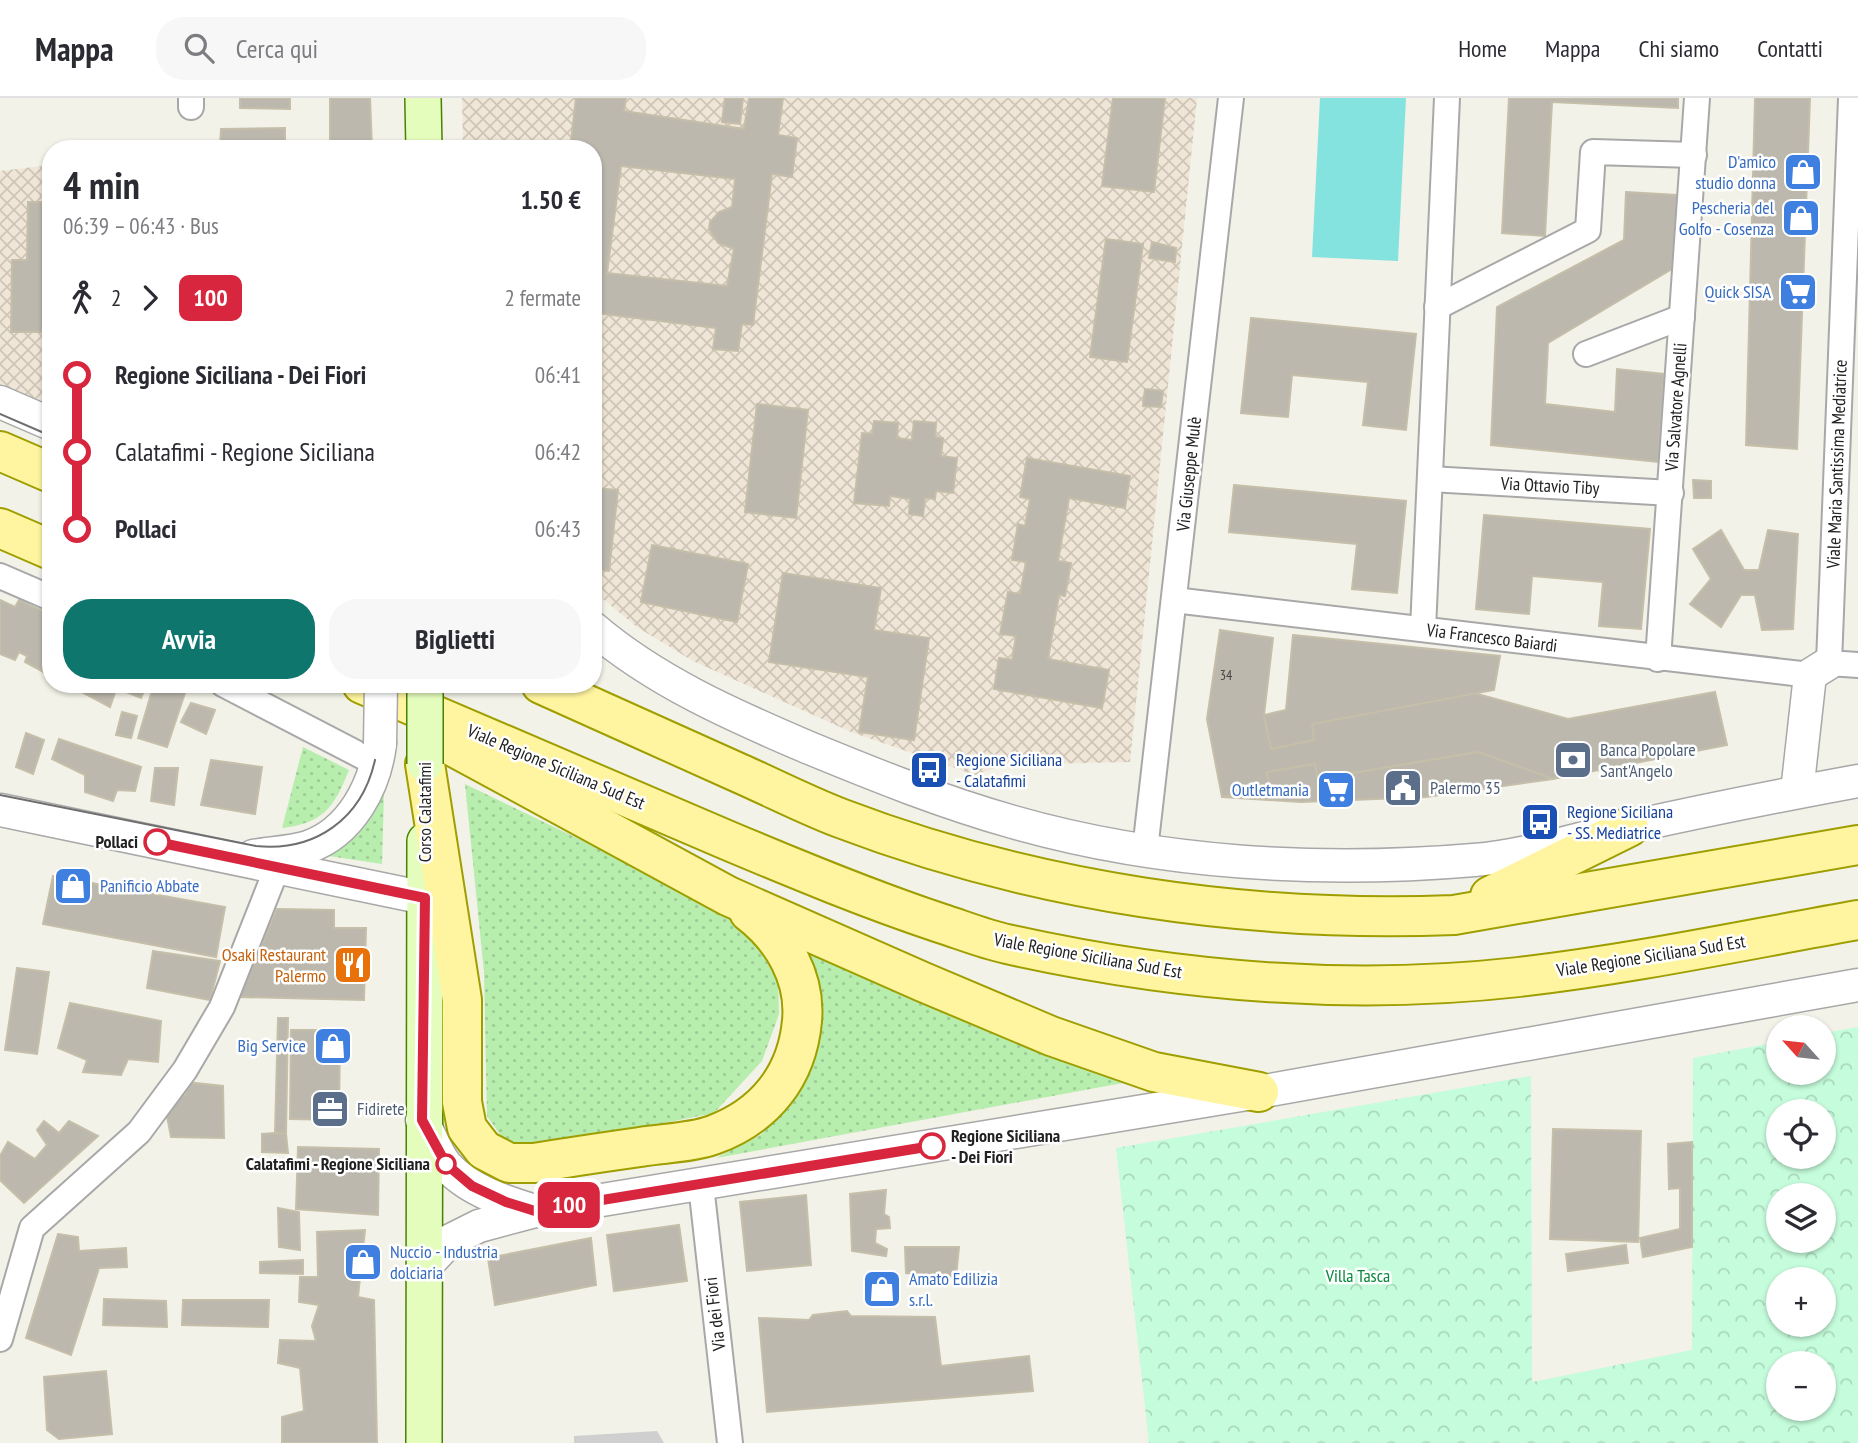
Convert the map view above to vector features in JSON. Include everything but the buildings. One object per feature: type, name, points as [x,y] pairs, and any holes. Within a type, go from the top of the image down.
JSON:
[{"type":"main road","points":[[424,98],[424,140]]},
{"type":"main road","points":[[0,451],[42,469]]},
{"type":"main road","points":[[0,528],[42,546]]},
{"type":"main road","points":[[358,693],[728,896],[1051,1035],[1154,1072],[1259,1092]]},
{"type":"main road","name":"Viale Regione Siciliana Sud Est","points":[[383,693],[820,880],[1003,943],[1116,964],[1220,978],[1318,984],[1403,985],[1544,973],[1858,920]]},
{"type":"main road","name":"Corso Calatafimi","points":[[424,1443],[422,1120],[425,693]]},
{"type":"main road","points":[[561,693],[839,818],[941,852],[1024,875],[1145,897],[1264,911],[1387,917],[1454,915],[1858,845]]},
{"type":"main road","points":[[425,764],[462,1000],[462,1102],[467,1128],[484,1150],[509,1163],[534,1163],[711,1136],[750,1117],[781,1087],[800,1047],[804,1004],[792,962],[768,927],[728,896]]},
{"type":"main road","points":[[1454,915],[1629,827]]},
{"type":"street","name":"Via Giuseppe Mulè","points":[[1145,850],[1231,98]]},
{"type":"street","points":[[1423,629],[1447,98]]},
{"type":"street","name":"Via Salvatore Agnelli","points":[[1658,659],[1697,98]]},
{"type":"street","name":"Viale Maria Santissima Mediatrice","points":[[1797,792],[1832,668],[1851,98]]},
{"type":"street","points":[[1437,307],[1588,230],[1593,152],[1694,155]]},
{"type":"street","points":[[1586,354],[1682,317]]},
{"type":"street","points":[[0,402],[42,420]]},
{"type":"street","name":"Via Ottavio Tiby","points":[[1430,479],[1671,493]]},
{"type":"street","points":[[0,576],[42,594]]},
{"type":"street","name":"Via Francesco Baiardi","points":[[1174,600],[1658,659],[1832,668]]},
{"type":"street","points":[[602,635],[628,657],[669,682],[766,729],[901,786],[1015,823],[1145,850],[1227,860],[1345,866],[1477,860],[1858,781]]},
{"type":"street","points":[[243,693],[379,754]]},
{"type":"street","points":[[238,858],[308,846],[324,838],[355,811],[367,791],[379,754],[381,693]]},
{"type":"street","points":[[0,810],[425,898]]},
{"type":"street","points":[[0,1339],[32,1227],[139,1132],[185,1070],[222,1007],[277,868]]},
{"type":"street","points":[[422,1270],[449,1241],[479,1226],[535,1211],[1259,1092],[1858,985]]},
{"type":"street","points":[[422,1120],[446,1164],[472,1186],[506,1202],[535,1211]]},
{"type":"street","name":"Via dei Fiori","points":[[701,1185],[730,1443]]},
{"type":"shaded area","points":[[462,98],[1197,98],[1130,762],[1004,765],[975,775],[851,732],[693,661],[637,627],[602,598],[602,140],[463,140]]},
{"type":"shaded area","points":[[1320,98],[1406,98],[1398,261],[1312,257]]},
{"type":"shaded area","points":[[42,166],[42,401],[0,385],[0,171]]},
{"type":"shaded area","points":[[657,1431],[664,1443],[574,1443],[574,1436]]},
{"type":"green space","points":[[303,747],[349,770],[338,794],[325,811],[308,822],[282,828]]},
{"type":"green space","points":[[465,784],[705,900],[758,934],[778,973],[779,1014],[762,1061],[714,1113],[540,1148],[504,1140],[487,1116],[484,972]]},
{"type":"green space","points":[[384,793],[382,864],[329,856],[362,829]]},
{"type":"green space","points":[[808,949],[1139,1080],[716,1158],[762,1134],[796,1096],[817,1049],[821,998]]},
{"type":"green space","name":"Villa Tasca","points":[[1858,1027],[1858,1443],[1149,1443],[1116,1148],[1531,1076],[1532,1382],[1692,1350],[1693,1058],[1766,1044],[1766,1085],[1836,1085],[1836,1031]]},
{"type":"tram line","points":[[0,414],[42,432]]},
{"type":"tram line","points":[[0,795],[256,846],[298,843],[316,837],[347,815],[369,781],[378,742],[378,693]]},
{"type":"bus line","name":"100","points":[[157,842],[425,898],[422,1120],[446,1164],[472,1186],[506,1202],[535,1211],[932,1146]]},
{"type":"place","name":"D'amico studio donna","points":[[1803,172]]},
{"type":"place","name":"Pescheria del Golfo - Cosenza","points":[[1801,218]]},
{"type":"place","name":"Quick SISA","points":[[1798,292]]},
{"type":"place","name":"Banca Popolare Sant'Angelo","points":[[1573,760]]},
{"type":"place","name":"Regione Siciliana - Calatafimi","points":[[929,770]]},
{"type":"place","name":"Palermo 35","points":[[1403,788]]},
{"type":"place","name":"Outletmania","points":[[1336,790]]},
{"type":"place","name":"Regione Siciliana - SS. Mediatrice","points":[[1540,822]]},
{"type":"place","name":"Pollaci","points":[[157,842]]},
{"type":"place","name":"Panificio Abbate","points":[[73,886]]},
{"type":"place","name":"Osaki Restaurant Palermo","points":[[353,965]]},
{"type":"place","name":"Big Service","points":[[333,1046]]},
{"type":"place","name":"Fidirete","points":[[330,1109]]},
{"type":"place","name":"Regione Siciliana - Dei Fiori","points":[[932,1146]]},
{"type":"place","name":"Calatafimi - Regione Siciliana","points":[[446,1164]]},
{"type":"place","name":"Nuccio - Industria dolciaria","points":[[363,1262]]},
{"type":"place","name":"Amato Edilizia s.r.l.","points":[[882,1289]]}]
